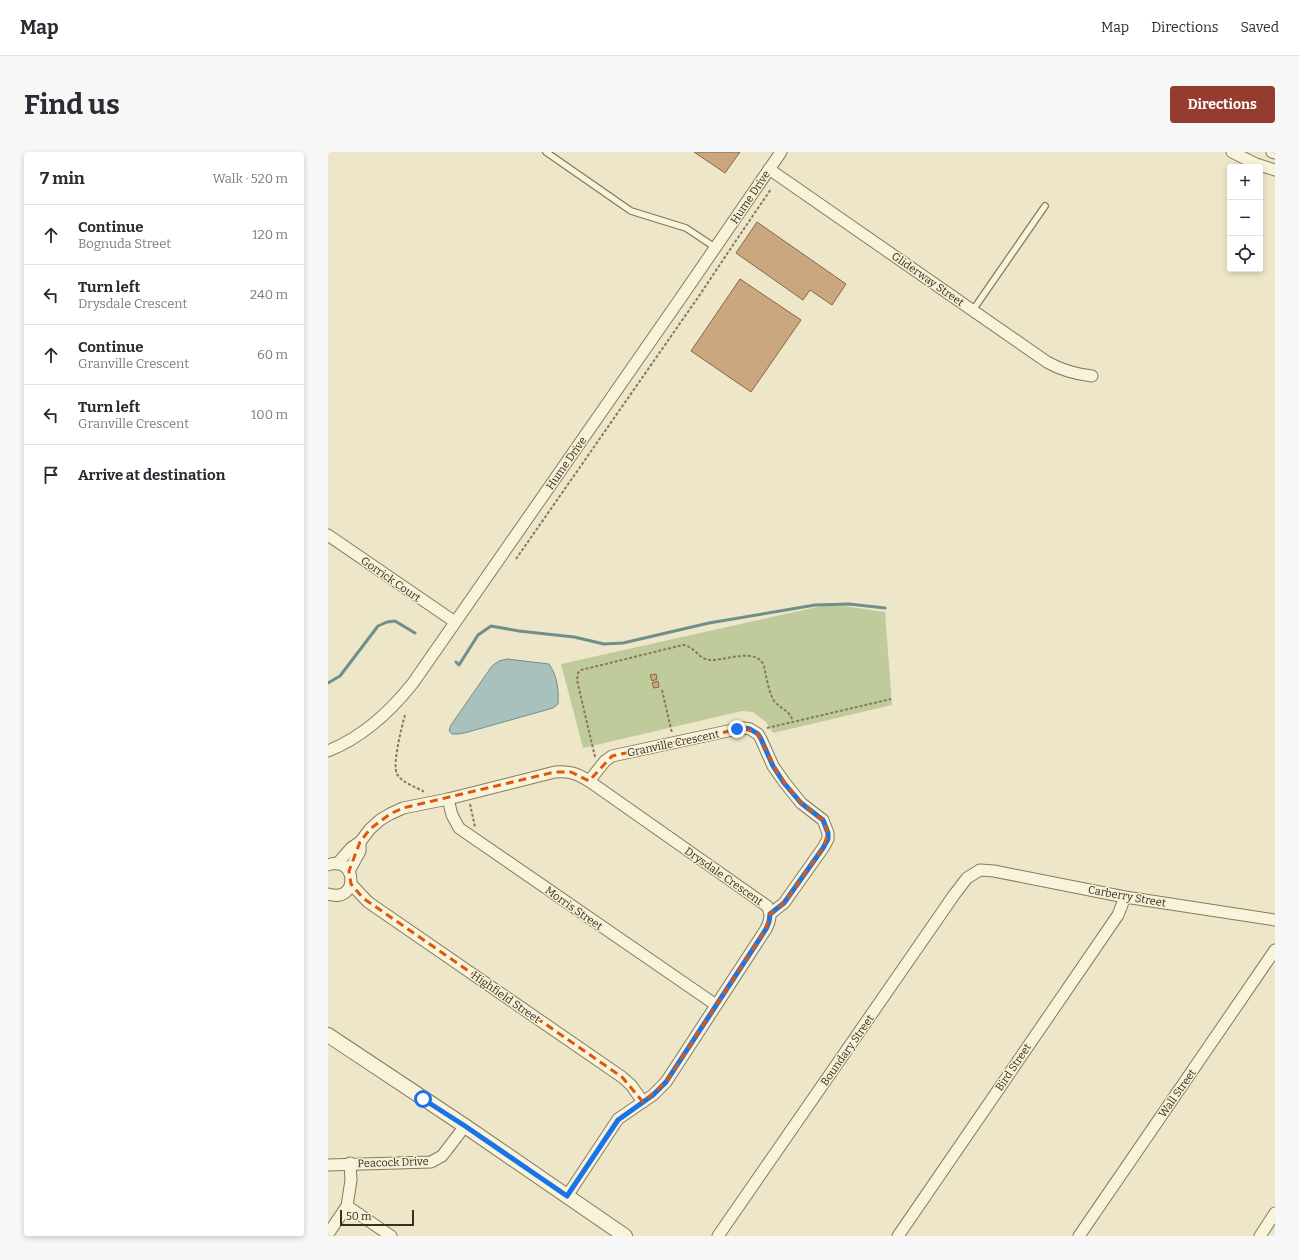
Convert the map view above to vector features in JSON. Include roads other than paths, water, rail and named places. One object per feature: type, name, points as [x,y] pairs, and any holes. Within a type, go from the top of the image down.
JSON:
[{"type":"street","name":"Hume Drive","points":[[328,751],[362,733],[382,718],[413,683],[716,248],[781,152]]},
{"type":"street","points":[[1232,152],[1256,164],[1275,170]]},
{"type":"street","name":"Gliderway Street","points":[[769,169],[1056,367],[1070,373],[1092,376]]},
{"type":"street","name":"Gorrick Court","points":[[328,535],[455,622]]},
{"type":"street","name":"Granville Crescent","points":[[589,781],[605,761],[612,756],[737,729],[744,728],[755,731],[761,739],[778,774],[801,803],[823,820],[828,833],[828,839],[823,848],[784,903],[770,914]]},
{"type":"street","name":"Drysdale Crescent","points":[[333,864],[360,842],[370,829],[380,820],[403,808],[448,799],[555,772],[571,772],[589,781],[767,906],[770,914],[766,929],[666,1082],[653,1095],[618,1120],[567,1196]]},
{"type":"street","name":"Morris Street","points":[[448,799],[452,816],[459,828],[716,1005]]},
{"type":"street","name":"Drysdale Crescent","points":[[349,871],[360,851],[360,842]]},
{"type":"street","points":[[330,898],[342,895],[348,888],[351,876],[346,868],[333,864]]},
{"type":"street","name":"Carberry Street","points":[[980,870],[994,871],[1125,897],[1275,920]]},
{"type":"street","name":"Boundary Street","points":[[718,1236],[954,895],[967,878],[980,870]]},
{"type":"street","name":"Highfield Street","points":[[348,888],[360,892],[363,898],[622,1077],[631,1085],[643,1102]]},
{"type":"street","name":"Bird Street","points":[[898,1236],[1118,914],[1125,897]]},
{"type":"street","name":"Wall Street","points":[[1079,1236],[1275,950]]},
{"type":"street","points":[[328,1035],[465,1126],[625,1236]]},
{"type":"street","name":"Peacock Drive","points":[[328,1164],[431,1162],[442,1156],[465,1126]]},
{"type":"street","points":[[328,1234],[347,1206],[351,1180],[350,1163]]},
{"type":"street","points":[[347,1206],[391,1236]]},
{"type":"street","points":[[1260,1236],[1275,1214]]},
{"type":"lane","points":[[546,152],[631,211],[686,228],[716,248]]},
{"type":"lane","points":[[973,310],[1045,206]]},
{"type":"water","points":[[507,659],[549,664],[552,668],[557,683],[558,704],[553,708],[468,732],[452,734],[449,731],[451,725],[492,666],[499,661]]},
{"type":"waterway","points":[[456,662],[459,665],[478,635],[491,626],[519,631],[574,637],[604,644],[623,643],[709,623],[815,605],[849,604],[885,608]]},
{"type":"waterway","points":[[328,683],[340,676],[378,626],[387,622],[395,621],[415,633]]}]
